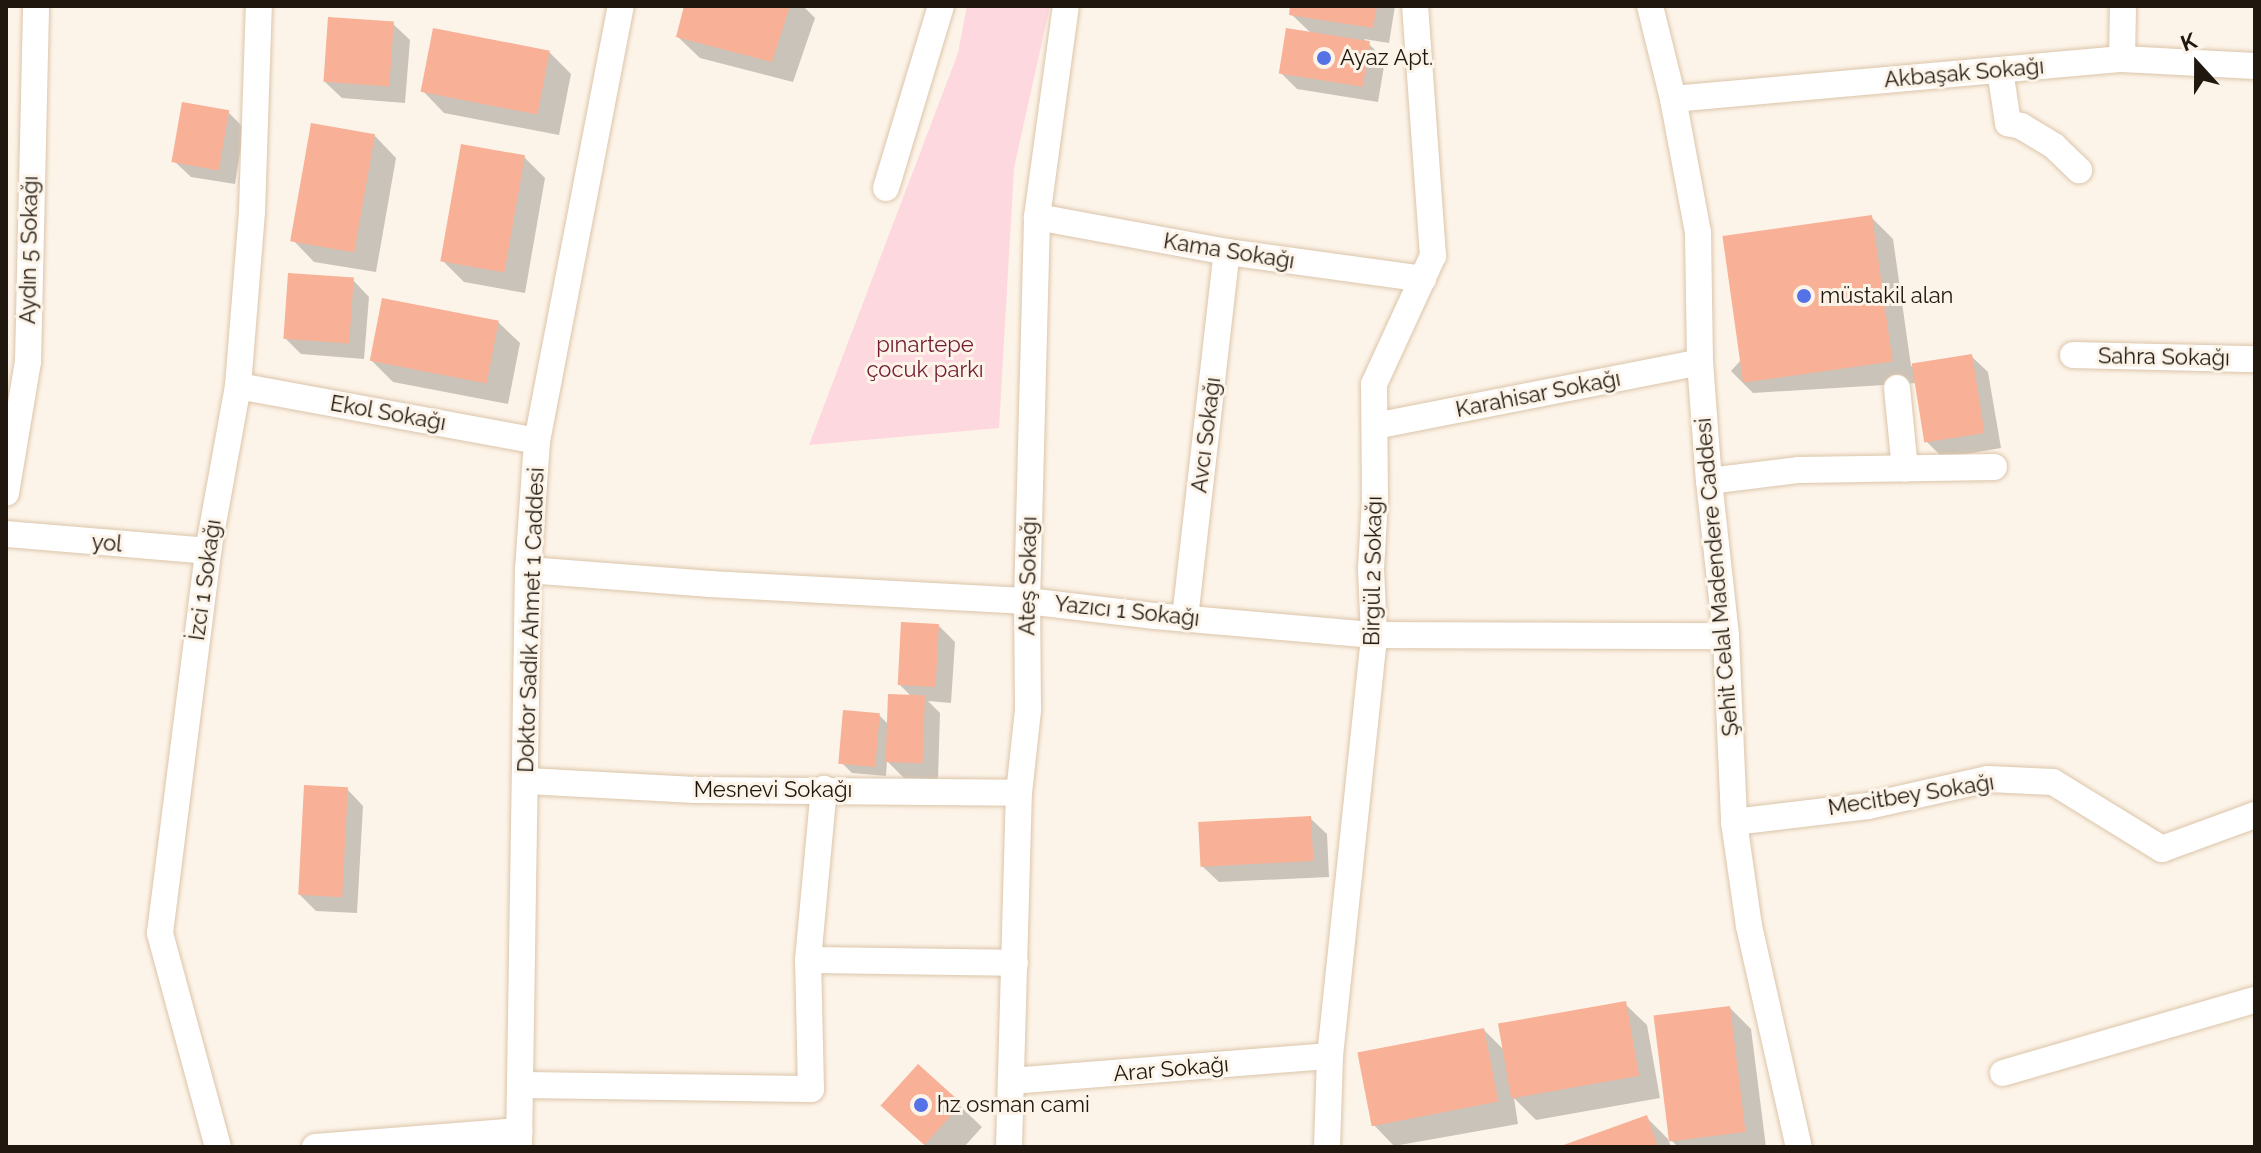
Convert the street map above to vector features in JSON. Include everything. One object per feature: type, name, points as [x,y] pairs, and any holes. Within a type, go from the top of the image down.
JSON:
[{"type":"street","name":"Aydın 5 Sokağı","points":[[6,493],[28,362],[16,302],[36,6]]},
{"type":"street","name":"İzci 1 Sokağı","points":[[218,1147],[160,933],[208,551],[238,386],[252,212],[259,6]]},
{"type":"street","name":"Doktor Sadık Ahmet 1 Caddesi","points":[[519,1139],[528,570],[537,441],[621,6]]},
{"type":"street","points":[[886,188],[941,6]]},
{"type":"street","name":"Ateş Sokağı","points":[[1009,1147],[1019,793],[1028,710],[1027,601],[1037,217],[1066,6]]},
{"type":"street","name":"Birgül 2 Sokağı","points":[[1327,1147],[1330,1056],[1374,635],[1371,569],[1374,384],[1433,256],[1415,6]]},
{"type":"street","name":"Şehit Celal Madendere Caddesi","points":[[1650,6],[1673,99],[1698,233],[1700,362],[1726,636],[1734,822],[1749,926],[1799,1147]]},
{"type":"street","points":[[2122,59],[2123,6]]},
{"type":"street","name":"Akbaşak Sokağı","points":[[1673,99],[2122,59],[2255,66]]},
{"type":"street","points":[[2000,70],[2008,123],[2021,126],[2054,146],[2079,170]]},
{"type":"street","name":"Kama Sokağı","points":[[1037,217],[1227,252],[1423,279]]},
{"type":"street","name":"Avcı Sokağı","points":[[1185,618],[1227,252]]},
{"type":"street","name":"Sahra Sokağı","points":[[2073,355],[2255,359]]},
{"type":"street","name":"Karahisar Sokağı","points":[[1375,426],[1700,362]]},
{"type":"street","name":"Ekol Sokağı","points":[[238,386],[537,441]]},
{"type":"street","points":[[1897,388],[1905,469]]},
{"type":"street","points":[[1709,481],[1799,470],[1994,467]]},
{"type":"street","name":"yol","points":[[6,534],[208,551]]},
{"type":"street","name":"Yazıcı 1 Sokağı","points":[[528,570],[710,584],[1027,601],[1374,635],[1726,636]]},
{"type":"street","name":"Mecitbey Sokağı","points":[[1734,822],[1868,806],[1988,779],[2053,782],[2162,849],[2242,817],[2255,815]]},
{"type":"street","name":"Mesnevi Sokağı","points":[[527,781],[695,790],[1019,793]]},
{"type":"street","points":[[520,1085],[811,1089],[808,960],[824,789]]},
{"type":"street","points":[[808,960],[1015,963]]},
{"type":"street","points":[[2003,1073],[2254,1000],[2255,1009]]},
{"type":"street","name":"Arar Sokağı","points":[[1011,1081],[1330,1056]]},
{"type":"street","points":[[315,1147],[519,1139]]},
{"type":"green space","name":"pınartepe çocuk parkı","points":[[967,6],[1050,6],[1014,168],[999,428],[809,445],[958,53]]},
{"type":"building","points":[[684,6],[790,6],[772,62],[676,37]]},
{"type":"building","name":"Ayaz Apt.","points":[[1290,6],[1377,6],[1373,28],[1289,15]]},
{"type":"building","points":[[328,17],[394,22],[389,86],[323,82]]},
{"type":"building","points":[[433,28],[550,51],[537,115],[421,92]]},
{"type":"building","name":"Ayaz Apt.","points":[[1286,28],[1370,41],[1363,87],[1279,73]]},
{"type":"building","points":[[182,102],[229,110],[219,170],[171,162]]},
{"type":"building","points":[[311,123],[375,134],[354,252],[290,241]]},
{"type":"building","points":[[461,144],[525,155],[504,272],[440,261]]},
{"type":"building","name":"müstakil alan","points":[[1872,215],[1893,362],[1743,383],[1722,236]]},
{"type":"building","points":[[288,273],[354,278],[349,343],[283,339]]},
{"type":"building","points":[[382,298],[499,321],[487,384],[370,361]]},
{"type":"building","points":[[1972,354],[1985,433],[1924,443],[1912,364]]},
{"type":"building","points":[[901,622],[939,624],[936,687],[898,685]]},
{"type":"building","points":[[888,694],[925,695],[923,763],[886,762]]},
{"type":"building","points":[[843,710],[880,713],[875,767],[838,764]]},
{"type":"building","points":[[304,785],[348,787],[342,897],[298,895]]},
{"type":"building","points":[[1311,816],[1313,861],[1201,867],[1198,822]]},
{"type":"building","points":[[1626,1001],[1639,1076],[1511,1098],[1498,1024]]},
{"type":"building","points":[[1730,1006],[1745,1132],[1669,1141],[1654,1015]]},
{"type":"building","points":[[1484,1028],[1498,1102],[1372,1126],[1357,1053]]},
{"type":"building","name":"hz osman cami","points":[[918,1064],[962,1103],[924,1145],[881,1106]]},
{"type":"building","points":[[1647,1115],[1658,1147],[1558,1147]]},
{"type":"place","name":"Ayaz Apt.","points":[[1324,58]]},
{"type":"place","name":"müstakil alan","points":[[1804,296]]},
{"type":"place","name":"hz osman cami","points":[[921,1105]]}]
